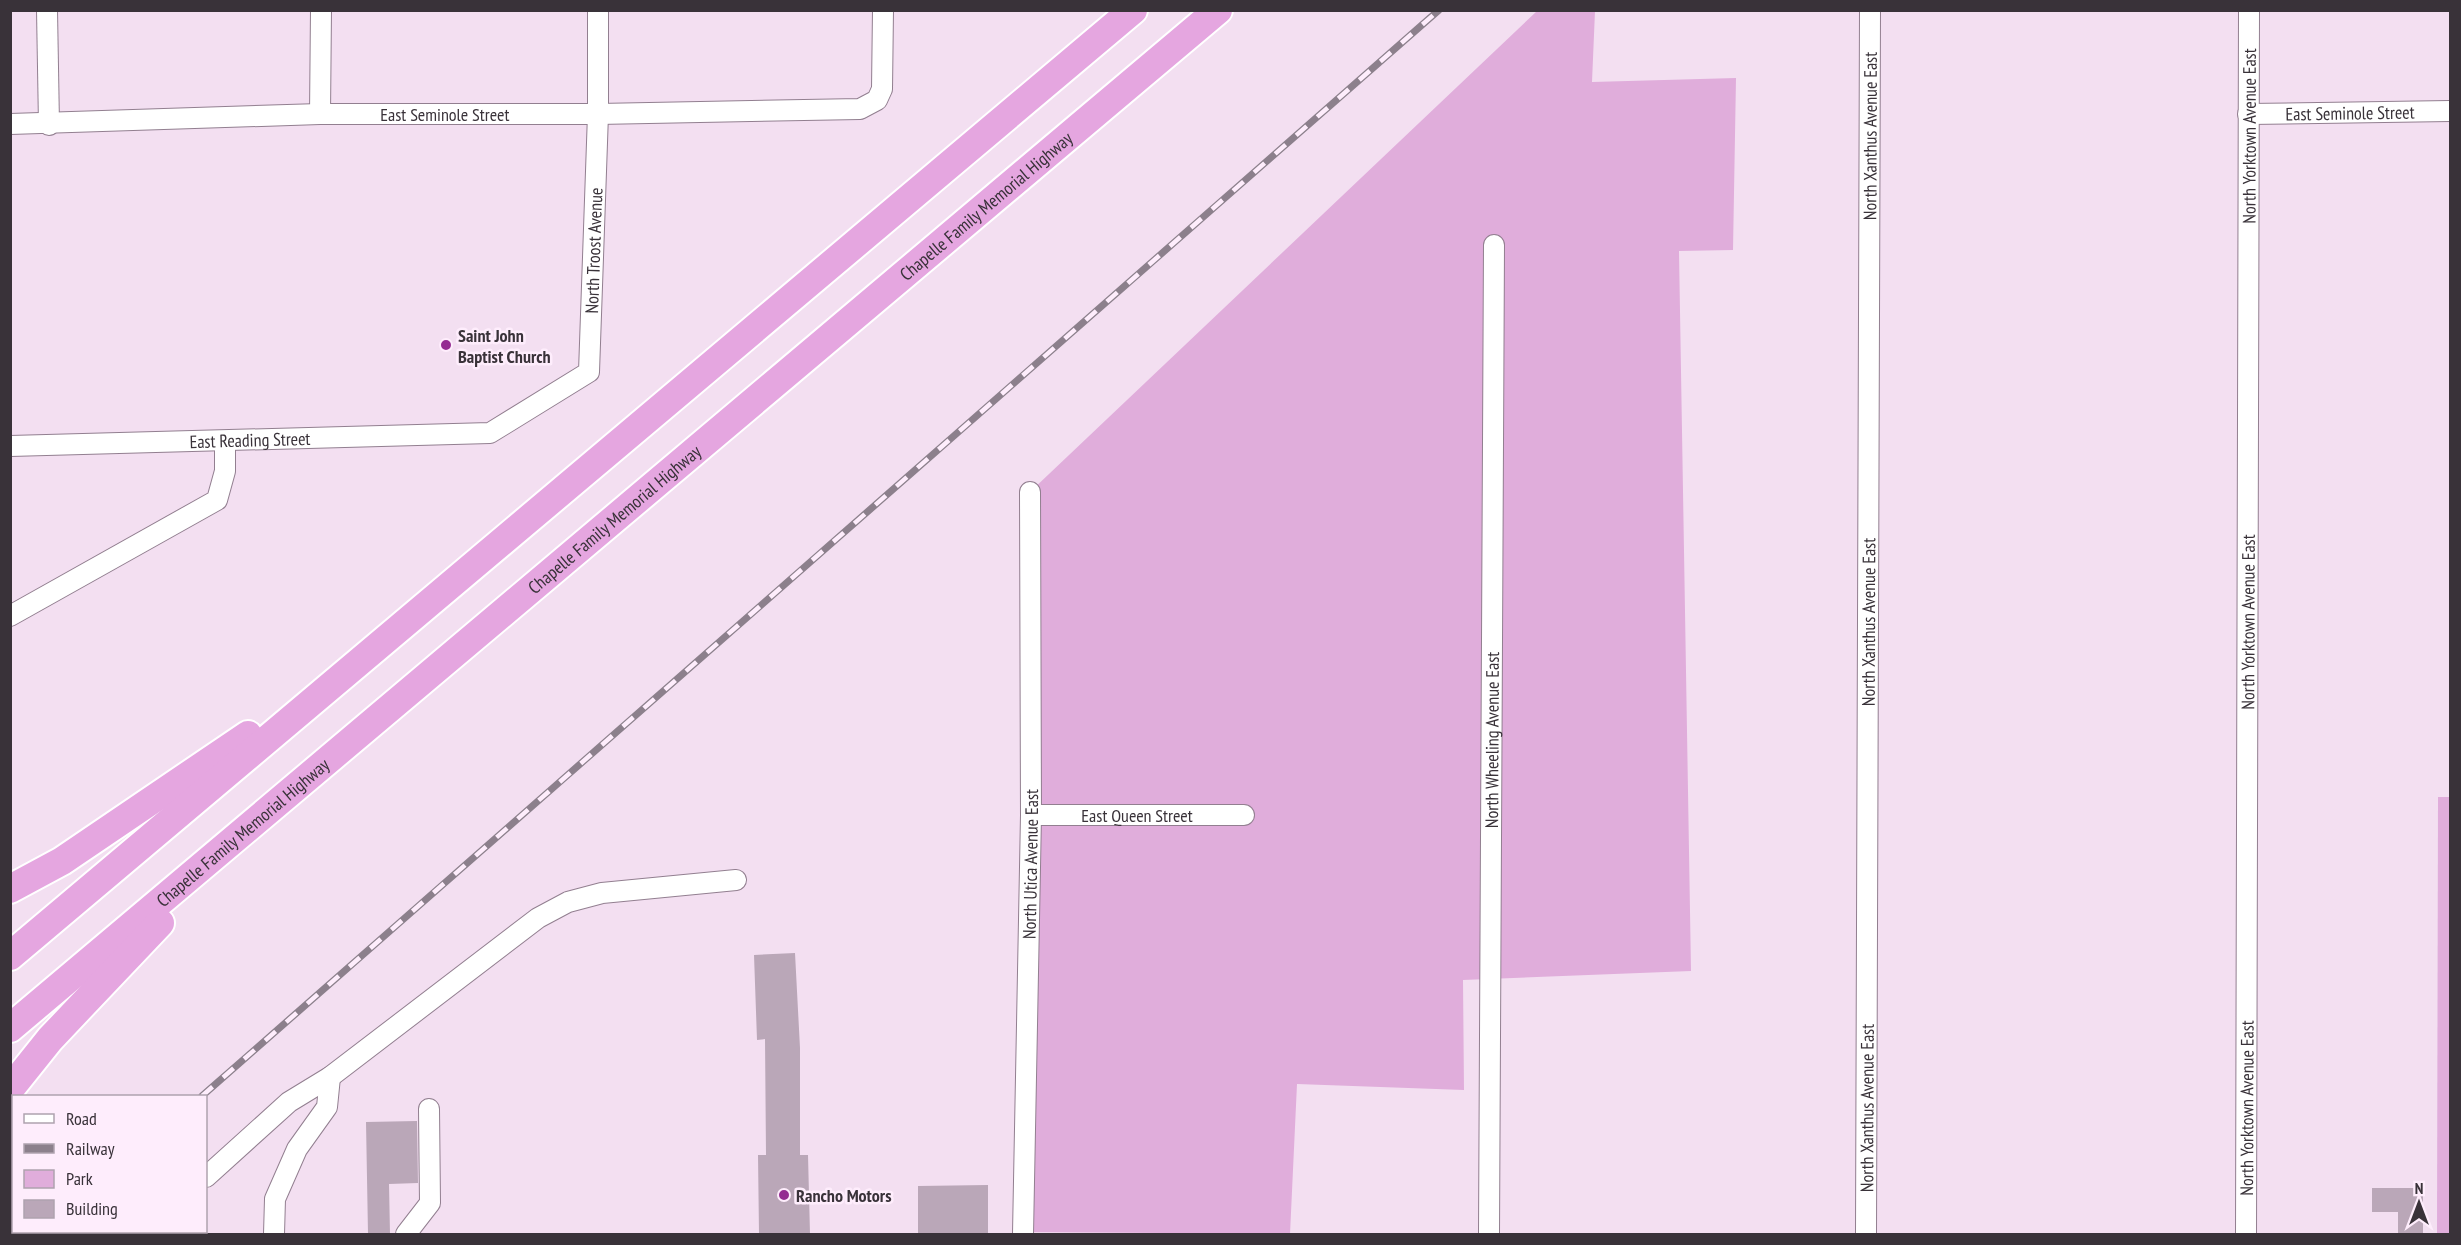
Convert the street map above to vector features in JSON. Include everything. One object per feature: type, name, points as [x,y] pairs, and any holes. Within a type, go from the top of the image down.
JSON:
[{"type":"highway","points":[[10,956],[1133,10]]},
{"type":"highway","name":"Chapelle Family Memorial Highway","points":[[10,1028],[1218,10]]},
{"type":"highway","points":[[10,889],[62,861],[374,650]]},
{"type":"highway","points":[[10,1089],[50,1039],[261,817]]},
{"type":"street","points":[[47,10],[49,125]]},
{"type":"street","points":[[320,114],[321,10]]},
{"type":"street","name":"North Troost Avenue","points":[[490,433],[589,372],[598,114],[598,10]]},
{"type":"street","name":"East Seminole Street","points":[[10,124],[49,125],[320,114],[598,114],[860,109],[877,100],[883,79],[883,10]]},
{"type":"street","name":"North Xanthus Avenue East","points":[[1866,1234],[1870,10]]},
{"type":"street","name":"North Yorktown Avenue East","points":[[2246,1234],[2249,10]]},
{"type":"street","name":"East Seminole Street","points":[[2248,114],[2451,111]]},
{"type":"street","name":"North Wheeling Avenue East","points":[[1489,1234],[1494,245]]},
{"type":"street","name":"East Reading Street","points":[[10,446],[490,433]]},
{"type":"street","points":[[10,616],[217,500],[224,480],[225,441]]},
{"type":"street","name":"North Utica Avenue East","points":[[1023,1234],[1031,815],[1030,492]]},
{"type":"street","name":"East Queen Street","points":[[1031,815],[1244,815]]},
{"type":"street","points":[[207,1176],[289,1102],[330,1077],[538,918],[568,902],[602,893],[736,880]]},
{"type":"street","points":[[274,1234],[274,1198],[297,1149],[327,1107],[330,1077]]},
{"type":"street","points":[[406,1234],[430,1203],[429,1109]]},
{"type":"green space","points":[[1537,11],[1595,11],[1592,82],[1736,78],[1733,250],[1679,251],[1691,971],[1463,980],[1464,1090],[1297,1084],[1290,1234],[1023,1232],[1030,492]]},
{"type":"green space","points":[[2438,797],[2450,797],[2450,1234],[2437,1234]]},
{"type":"building","points":[[795,953],[800,1048],[800,1155],[808,1155],[810,1234],[759,1234],[758,1155],[766,1155],[765,1039],[757,1040],[754,955]]},
{"type":"building","points":[[417,1121],[418,1183],[389,1184],[390,1234],[368,1234],[366,1122]]},
{"type":"building","points":[[988,1185],[988,1234],[918,1234],[918,1186]]},
{"type":"building","points":[[2372,1188],[2423,1188],[2423,1234],[2398,1234],[2398,1212],[2372,1212]]},
{"type":"railway","points":[[203,1095],[1439,10]]},
{"type":"place","name":"Saint John Baptist Church","points":[[446,345]]},
{"type":"place","name":"Rancho Motors","points":[[784,1195]]}]
